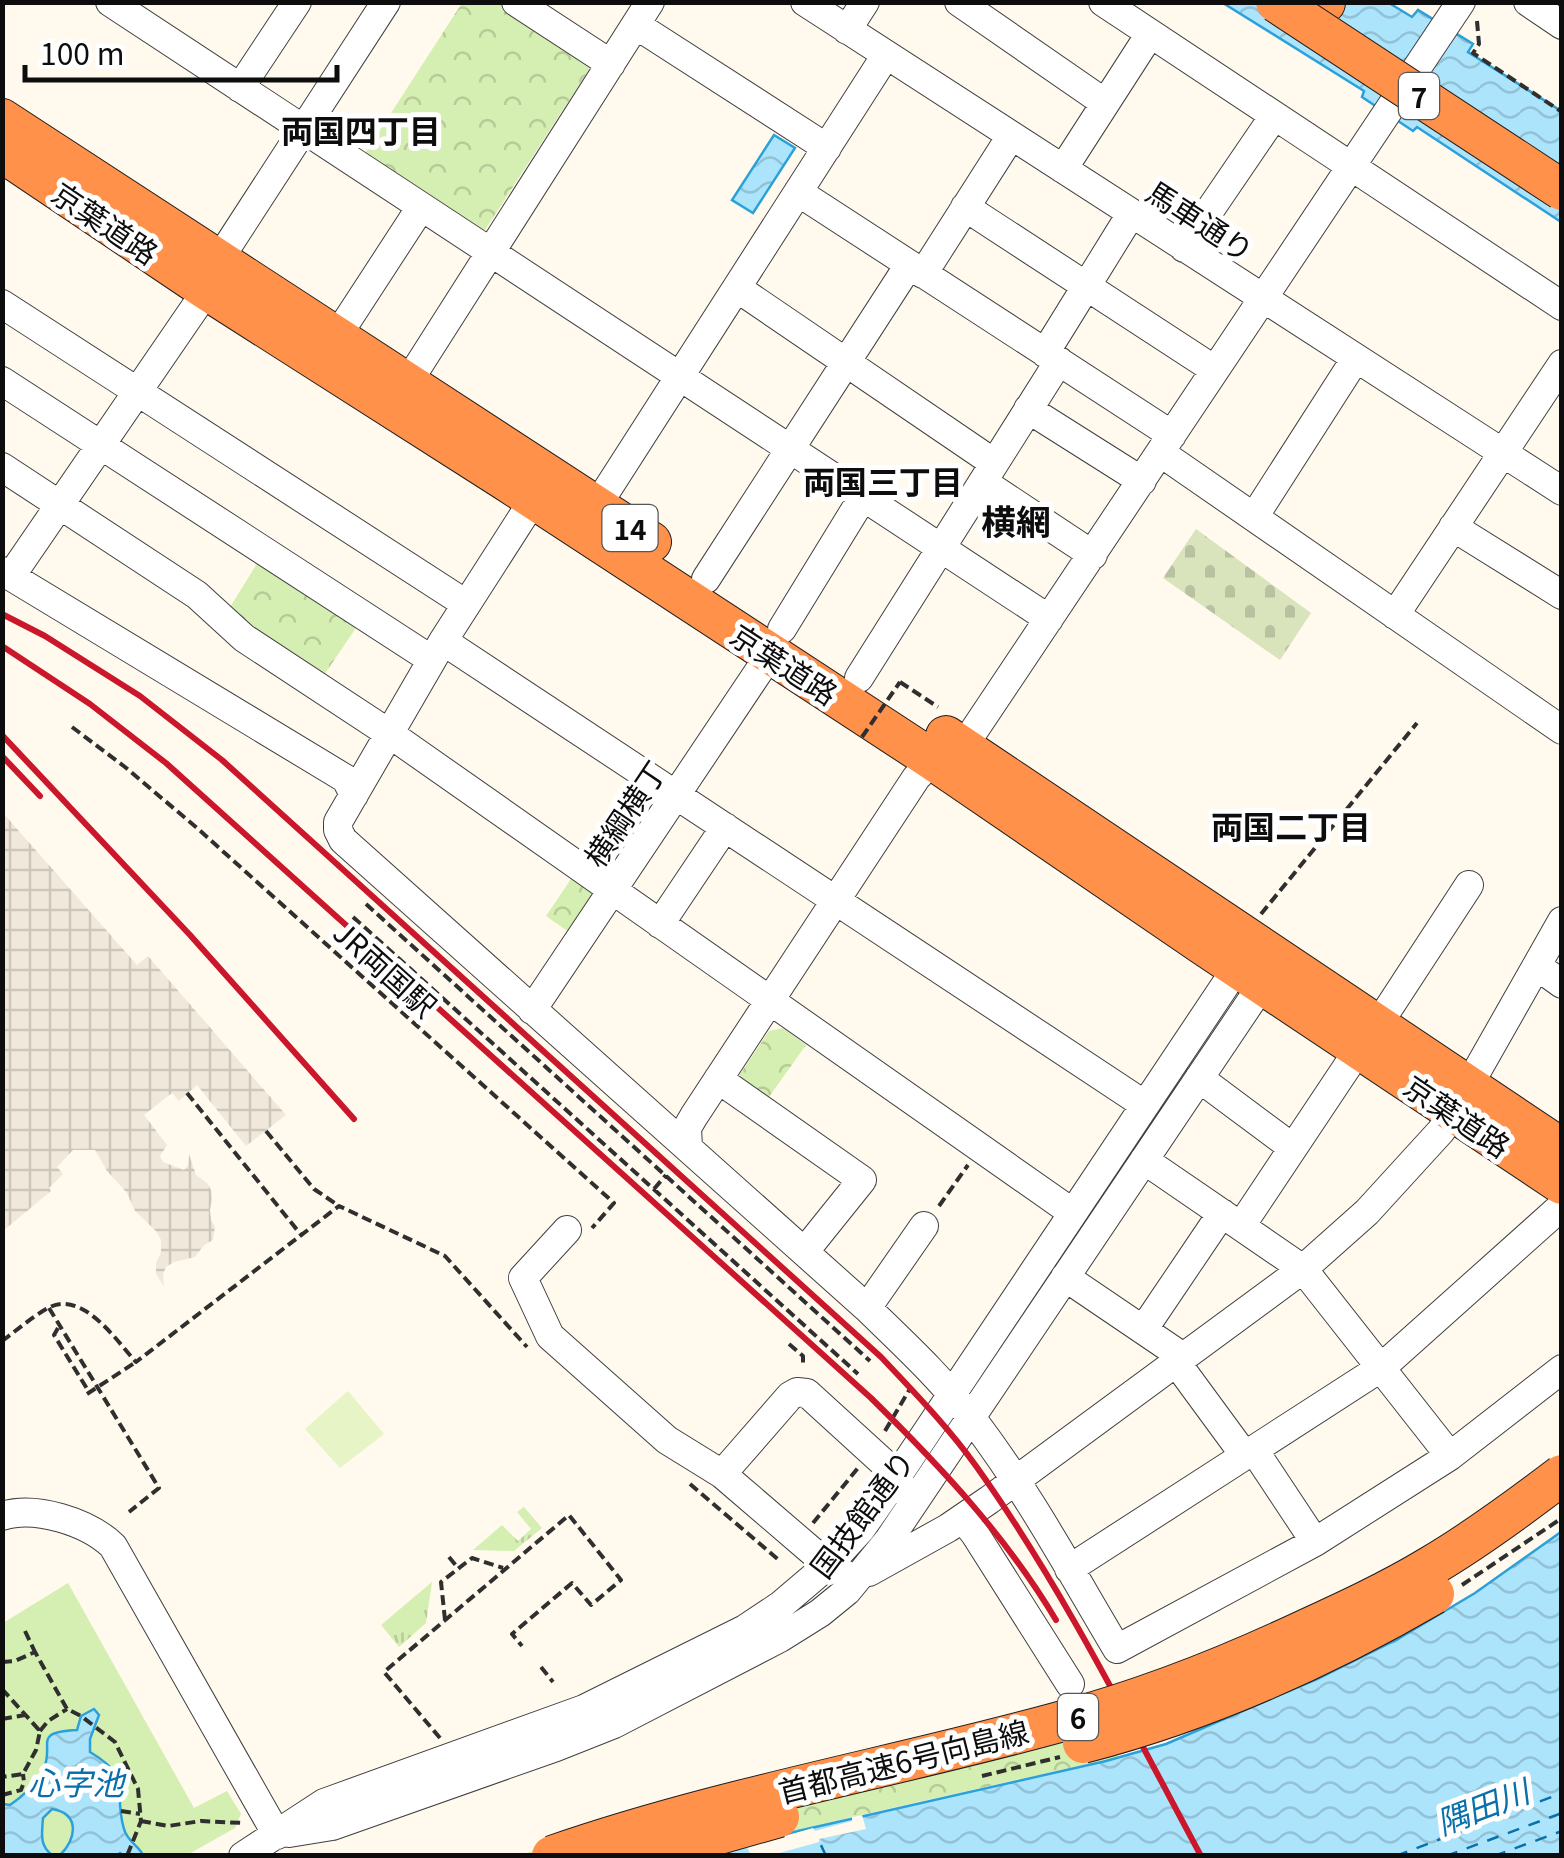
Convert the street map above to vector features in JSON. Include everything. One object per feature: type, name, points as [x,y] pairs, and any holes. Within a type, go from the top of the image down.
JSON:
[{"type":"highway","name":"7","points":[[1276,2],[1562,190]]},
{"type":"highway","name":"7","points":[[1324,2],[1562,158]]},
{"type":"highway","name":"京葉道路","points":[[2,119],[212,275],[336,336],[408,382],[542,487]]},
{"type":"highway","name":"京葉道路","points":[[2,152],[212,275],[948,754],[1461,1100],[1562,1184]]},
{"type":"highway","name":"京葉道路","points":[[589,518],[706,579],[776,641],[859,678],[948,754]]},
{"type":"highway","name":"京葉道路","points":[[1461,1100],[1562,1149]]},
{"type":"highway","name":"首都高速6号向島線","points":[[552,1856],[709,1807],[1066,1720],[1232,1664],[1343,1613],[1431,1566],[1562,1476]]},
{"type":"highway","name":"首都高速6号向島線","points":[[642,1856],[812,1809],[1106,1737],[1190,1709],[1296,1666],[1384,1623],[1486,1562],[1562,1508]]},
{"type":"street","points":[[110,2],[146,12],[240,88],[1049,619]]},
{"type":"street","points":[[240,88],[291,10],[262,2]]},
{"type":"street","points":[[354,795],[346,779],[7,574],[138,390],[386,2]]},
{"type":"street","points":[[516,2],[611,64]]},
{"type":"street","name":"馬車通り","points":[[804,2],[1562,492]]},
{"type":"street","points":[[846,30],[865,2]]},
{"type":"street","points":[[959,2],[1106,103]]},
{"type":"street","points":[[1103,2],[1562,306]]},
{"type":"street","points":[[1528,2],[1562,25]]},
{"type":"street","points":[[688,1147],[687,1128],[916,778],[948,754],[1049,619],[1351,166],[1461,12]]},
{"type":"street","points":[[408,382],[643,14],[827,148]]},
{"type":"street","points":[[1063,169],[1150,34]]},
{"type":"street","points":[[589,518],[886,55]]},
{"type":"street","points":[[1184,248],[1274,116]]},
{"type":"street","points":[[706,579],[846,363],[966,207],[1011,136]]},
{"type":"street","points":[[798,192],[1052,357],[1254,517],[1562,730]]},
{"type":"street","points":[[336,336],[422,207]]},
{"type":"street","points":[[966,207],[1215,370]]},
{"type":"street","points":[[859,678],[1028,409],[1086,287],[1132,214]]},
{"type":"street","points":[[737,288],[846,363],[1093,555]]},
{"type":"street","points":[[2,304],[466,604]]},
{"type":"street","points":[[1254,517],[1356,358]]},
{"type":"street","points":[[1395,615],[1562,364]]},
{"type":"street","points":[[2,381],[676,795],[1145,1105]]},
{"type":"street","points":[[1028,409],[1142,482]]},
{"type":"street","points":[[2,467],[197,595],[244,638],[390,734],[1073,1213]]},
{"type":"street","points":[[542,487],[437,650],[338,822],[338,830],[343,840],[926,1364],[971,1417],[1016,1480],[1117,1650],[1314,1542],[1450,1456],[1562,1369]]},
{"type":"street","name":"横綱横丁","points":[[532,1010],[776,641],[863,497]]},
{"type":"street","points":[[1453,527],[1562,596]]},
{"type":"street","points":[[660,924],[725,827]]},
{"type":"street","points":[[1143,1330],[1294,1148],[1469,885]]},
{"type":"street","points":[[838,1600],[962,1518],[1180,1360],[1303,1269],[1367,1212],[1441,1131],[1562,921]]},
{"type":"street","name":"国技館通り","points":[[277,1834],[332,1826],[595,1732],[780,1638],[838,1600],[908,1511],[1199,1078],[1258,963]]},
{"type":"street","name":"国技館通り","points":[[242,1856],[324,1803],[584,1709],[745,1629],[828,1564],[861,1529],[898,1476],[1145,1105],[1258,963]]},
{"type":"street","points":[[1536,966],[1562,984]]},
{"type":"street","points":[[1199,1078],[1294,1148]]},
{"type":"street","points":[[718,1079],[862,1180],[805,1252]]},
{"type":"street","points":[[1144,1160],[1303,1269],[1450,1456]]},
{"type":"street","points":[[1069,1569],[1382,1367],[1562,1206]]},
{"type":"street","points":[[867,1308],[924,1226]]},
{"type":"street","points":[[567,1230],[524,1278],[550,1336],[667,1440],[714,1469],[836,1569],[847,1568],[857,1560],[880,1530],[908,1511],[898,1476],[807,1393],[790,1396],[714,1469]]},
{"type":"street","points":[[1065,1277],[1180,1360],[1314,1542]]},
{"type":"street","points":[[2,1516],[24,1511],[72,1522],[102,1536],[112,1546],[277,1834]]},
{"type":"street","points":[[962,1518],[1070,1684]]},
{"type":"street","points":[[745,1629],[763,1625],[894,1560]]},
{"type":"street","points":[[828,1564],[858,1578]]},
{"type":"path","points":[[1461,12],[1478,44],[1472,54],[1562,112]]},
{"type":"path","points":[[862,738],[900,682],[935,705]]},
{"type":"path","points":[[1258,963],[1258,918],[1417,723]]},
{"type":"path","name":"JR両国駅","points":[[72,727],[197,828],[614,1203],[580,1242],[567,1230]]},
{"type":"path","name":"JR両国駅","points":[[366,904],[870,1361]]},
{"type":"path","name":"JR両国駅","points":[[353,917],[858,1374]]},
{"type":"path","points":[[188,1094],[302,1236]]},
{"type":"path","points":[[266,1131],[314,1188],[338,1206],[445,1256],[530,1350]]},
{"type":"path","points":[[924,1226],[980,1148]]},
{"type":"path","points":[[654,1189],[666,1175]]},
{"type":"path","points":[[60,1326],[54,1336],[88,1393],[136,1362],[338,1206]]},
{"type":"path","points":[[2,1340],[48,1308],[70,1304],[85,1308],[136,1362]]},
{"type":"path","points":[[48,1308],[159,1488],[129,1512]]},
{"type":"path","points":[[789,1344],[803,1356],[803,1367]]},
{"type":"path","points":[[881,1437],[920,1374]]},
{"type":"path","points":[[808,1529],[864,1460]]},
{"type":"path","points":[[714,1469],[690,1484],[780,1562]]},
{"type":"path","points":[[440,1738],[384,1672],[570,1515],[621,1580],[591,1605],[572,1584],[512,1634],[522,1646]]},
{"type":"path","points":[[449,1557],[458,1568]]},
{"type":"path","points":[[445,1620],[441,1582],[472,1558],[506,1568]]},
{"type":"path","points":[[25,1632],[67,1710],[115,1742],[138,1789],[141,1817],[127,1856]]},
{"type":"path","points":[[2,1662],[14,1662],[35,1652]]},
{"type":"path","points":[[541,1667],[554,1682]]},
{"type":"path","points":[[2,1689],[40,1730]]},
{"type":"path","points":[[2,1795],[21,1790],[40,1730],[67,1710]]},
{"type":"path","points":[[2,1719],[25,1715]]},
{"type":"path","points":[[2,1778],[23,1774]]},
{"type":"path","points":[[120,1811],[168,1826],[201,1821],[243,1823]]},
{"type":"green space","points":[[462,3],[498,3],[594,62],[485,230],[364,155]]},
{"type":"green space","points":[[1196,529],[1311,613],[1280,660],[1163,578]]},
{"type":"green space","points":[[263,554],[362,619],[322,678],[227,612]]},
{"type":"green space","points":[[573,876],[603,896],[576,937],[546,916]]},
{"type":"green space","points":[[783,1028],[806,1045],[764,1104],[734,1083],[769,1031]]},
{"type":"green space","points":[[348,1391],[384,1434],[340,1468],[305,1429]]},
{"type":"green space","points":[[524,1507],[542,1528],[514,1551],[473,1550],[502,1525],[518,1541],[531,1529],[517,1512]]},
{"type":"green space","points":[[432,1582],[426,1623],[399,1647],[381,1625]]},
{"type":"green space","points":[[68,1583],[194,1808],[227,1791],[241,1814],[235,1828],[187,1855],[3,1856],[3,1623]]},
{"type":"green space","points":[[1091,1699],[1118,1757],[852,1817],[706,1855],[518,1856],[653,1810]]},
{"type":"shaded area","points":[[3,813],[137,965],[148,956],[286,1115],[246,1146],[197,1085],[179,1101],[172,1093],[144,1115],[167,1145],[160,1156],[163,1162],[184,1170],[189,1154],[196,1175],[211,1190],[213,1240],[195,1257],[166,1267],[164,1287],[156,1274],[161,1240],[135,1211],[127,1193],[95,1150],[73,1150],[57,1167],[63,1174],[49,1188],[51,1191],[3,1231]]},
{"type":"water","points":[[1223,3],[1389,3],[1412,17],[1418,10],[1473,44],[1468,52],[1561,111],[1561,222],[1417,127],[1413,131],[1362,97],[1364,91]]},
{"type":"water","points":[[774,135],[795,148],[753,213],[732,200]]},
{"type":"water","name":"隅田川","points":[[1561,1532],[1561,1855],[706,1856],[1166,1744],[1317,1679],[1398,1639],[1475,1593]]},
{"type":"water","name":"心字池","points":[[94,1709],[99,1715],[90,1739],[90,1752],[113,1770],[124,1829],[143,1855],[60,1855],[70,1842],[73,1828],[68,1816],[52,1809],[43,1818],[42,1834],[52,1855],[3,1855],[3,1804],[10,1805],[37,1780],[46,1761],[49,1737],[77,1730],[81,1716]]},
{"type":"pier","points":[[862,1815],[866,1829],[772,1855],[751,1855],[747,1847],[852,1821],[852,1817]]},
{"type":"ferry route","points":[[1396,1856],[1562,1793]]},
{"type":"ferry route","points":[[1446,1856],[1562,1813]]},
{"type":"ferry route","points":[[1494,1856],[1562,1831]]},
{"type":"ferry route","points":[[826,1856],[820,1843],[826,1856]]},
{"type":"railway","points":[[2,614],[45,636],[140,696],[222,760],[881,1357],[954,1437],[1008,1512],[1094,1657],[1201,1856]]},
{"type":"railway","points":[[2,646],[90,704],[166,763],[871,1398],[971,1503],[1056,1620]]},
{"type":"railway","points":[[2,735],[190,935],[354,1119]]},
{"type":"railway","points":[[2,756],[40,796]]},
{"type":"district","name":"両国四丁目","points":[[361,129]]},
{"type":"district","name":"両国三丁目","points":[[883,480]]},
{"type":"district","name":"横網","points":[[1016,519]]},
{"type":"district","name":"両国二丁目","points":[[1291,825]]}]
